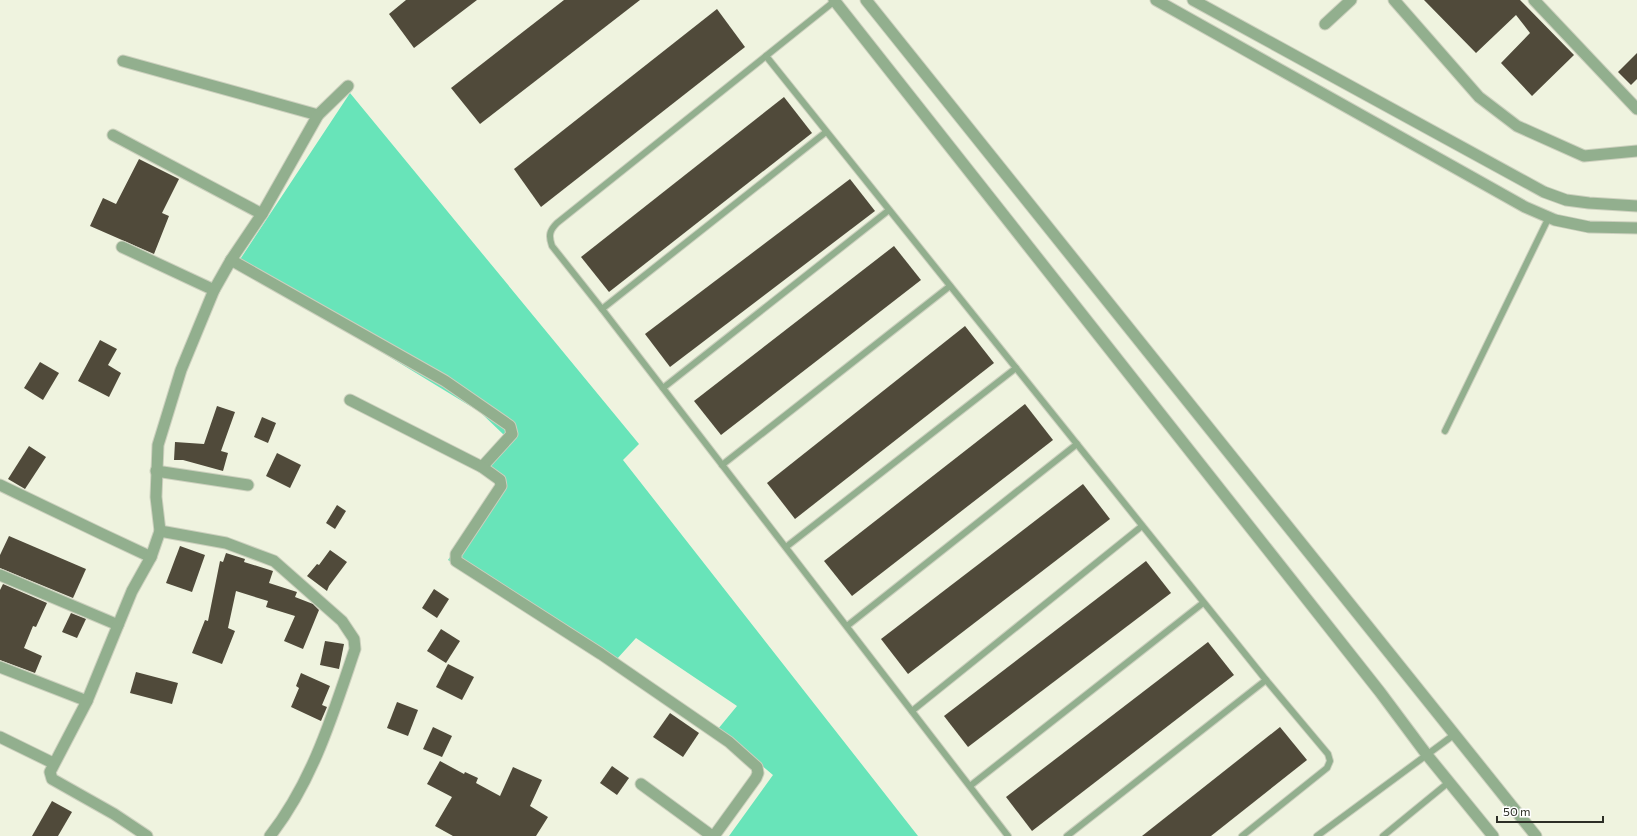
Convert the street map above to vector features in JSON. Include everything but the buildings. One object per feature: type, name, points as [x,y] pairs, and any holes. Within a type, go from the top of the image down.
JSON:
[{"type":"street","points":[[835,0],[1375,686],[1427,755],[1493,836]]},
{"type":"street","points":[[866,0],[1536,836]]},
{"type":"street","points":[[1156,0],[1525,207],[1556,220],[1589,227],[1637,228]]},
{"type":"street","points":[[1193,0],[1544,192],[1566,200],[1637,206]]},
{"type":"street","points":[[1325,24],[1351,0]]},
{"type":"street","points":[[1394,0],[1479,96],[1517,126],[1584,156],[1637,151]]},
{"type":"street","points":[[1534,0],[1637,109]]},
{"type":"street","points":[[123,61],[318,115]]},
{"type":"street","points":[[147,836],[114,814],[52,779],[50,772],[87,701],[132,591],[151,556],[160,531],[156,498],[158,445],[179,378],[214,290],[231,260],[262,214],[318,115],[348,86]]},
{"type":"street","points":[[113,135],[262,214]]},
{"type":"street","points":[[122,247],[214,290]]},
{"type":"street","points":[[231,260],[446,381],[510,426],[512,434],[482,467]]},
{"type":"street","points":[[350,400],[482,467],[500,480],[502,486],[456,554],[456,561],[601,654],[728,742],[758,767],[756,778],[713,836],[641,784]]},
{"type":"street","points":[[156,471],[248,485]]},
{"type":"street","points":[[0,484],[102,534],[151,556]]},
{"type":"street","points":[[160,531],[226,544],[274,562],[342,621],[354,639],[355,648],[322,743],[298,796],[270,836]]},
{"type":"street","points":[[0,575],[118,626]]},
{"type":"street","points":[[0,667],[87,701]]},
{"type":"street","points":[[0,737],[54,763]]},
{"type":"lane","points":[[835,0],[551,229],[549,238],[552,246],[1008,836]]},
{"type":"lane","points":[[766,56],[1203,603],[1328,754],[1330,761],[1327,768],[1242,836]]},
{"type":"lane","points":[[602,309],[826,132]]},
{"type":"lane","points":[[663,388],[889,210]]},
{"type":"lane","points":[[1445,431],[1549,217]]},
{"type":"lane","points":[[722,465],[950,286]]},
{"type":"lane","points":[[786,547],[1016,368]]},
{"type":"lane","points":[[846,626],[1077,444]]},
{"type":"lane","points":[[912,710],[1142,526]]},
{"type":"lane","points":[[970,786],[1203,603]]},
{"type":"lane","points":[[1067,836],[1266,680]]},
{"type":"lane","points":[[1318,836],[1455,734]]},
{"type":"lane","points":[[1383,836],[1449,782]]},
{"type":"shaded area","points":[[350,93],[639,444],[623,460],[918,836],[729,836],[773,775],[718,729],[737,706],[636,638],[616,660],[448,560],[505,476],[480,464],[504,435],[480,412],[237,264]]}]
